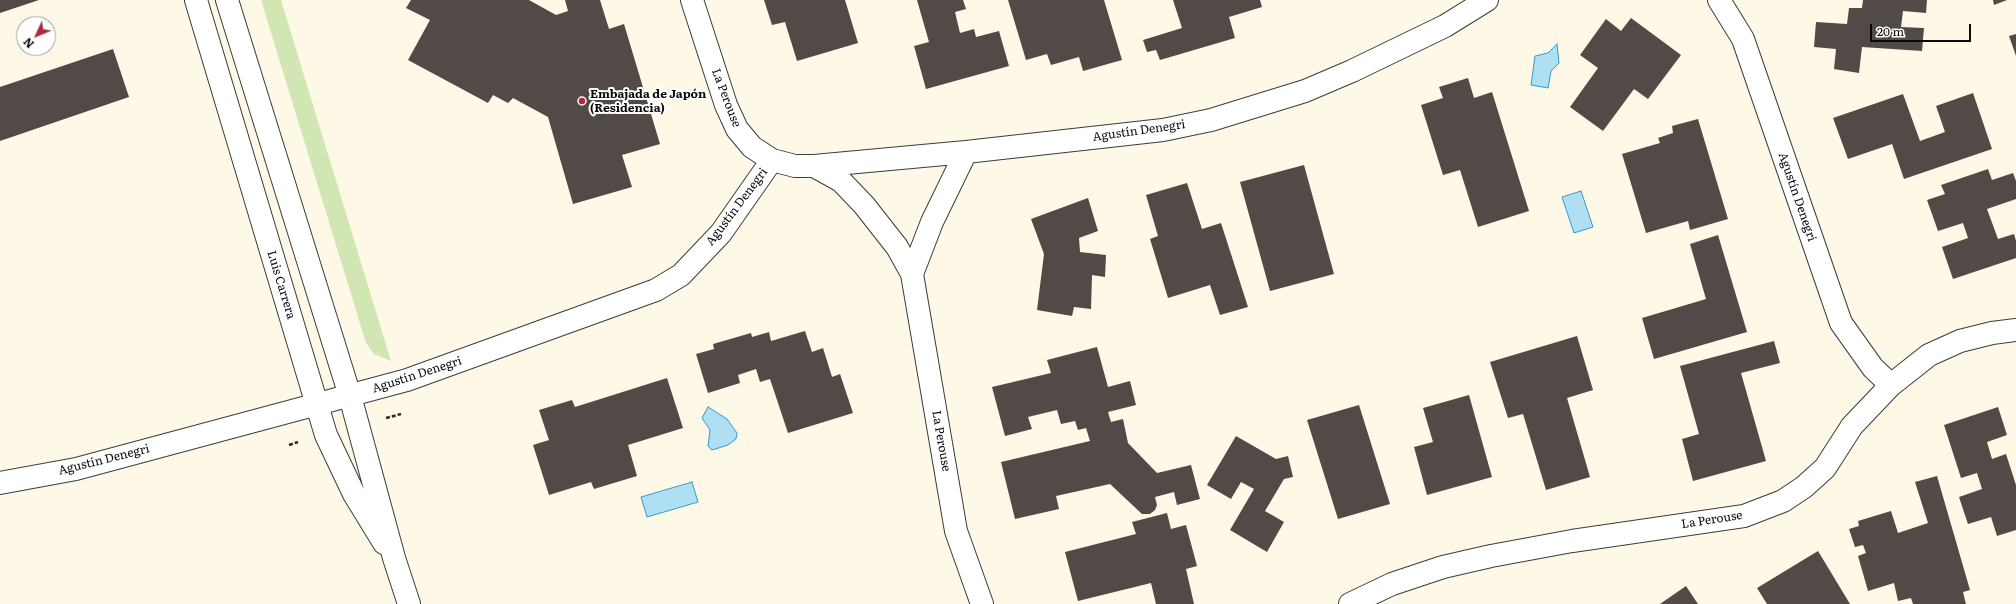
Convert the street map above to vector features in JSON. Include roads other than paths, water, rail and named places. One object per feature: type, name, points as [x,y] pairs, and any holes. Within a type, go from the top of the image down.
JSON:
[{"type":"street","name":"Luis Carrera","points":[[196,0],[317,405],[332,448],[351,488],[373,527],[394,558]]},
{"type":"street","name":"Luis Carrera","points":[[228,0],[350,396],[394,558],[409,604]]},
{"type":"street","name":"La Perouse","points":[[692,0],[726,105],[737,129],[752,147],[772,160],[795,166],[814,166],[840,181],[864,205],[897,247],[912,274],[956,531],[982,604]]},
{"type":"street","name":"Agustín Denegri","points":[[814,166],[966,152],[1163,130],[1258,106],[1305,91],[1392,53],[1445,26],[1487,0]]},
{"type":"street","name":"Agustín Denegri","points":[[1720,0],[1743,39],[1841,323],[1873,368],[1891,385]]},
{"type":"street","points":[[912,274],[932,222],[966,152]]},
{"type":"street","name":"Agustín Denegri","points":[[0,483],[76,469],[407,380],[656,290],[682,275],[721,233],[772,160]]},
{"type":"street","name":"La Perouse","points":[[1350,604],[1392,584],[1443,567],[1491,556],[1572,541],[1744,516],[1783,501],[1804,487],[1825,468],[1852,426],[1891,385],[1929,355],[1960,341],[1992,333],[2016,330]]},
{"type":"water","points":[[1557,44],[1559,63],[1551,71],[1548,88],[1531,85],[1535,56],[1548,53]]},
{"type":"water","points":[[1581,191],[1593,227],[1574,233],[1562,197]]},
{"type":"water","points":[[708,407],[727,419],[737,433],[736,439],[728,445],[712,450],[708,446],[710,430],[702,418]]},
{"type":"water","points":[[692,482],[698,502],[647,517],[641,497]]},
{"type":"place","name":"Embajada de Japón (Residencia)","points":[[582,101]]}]
